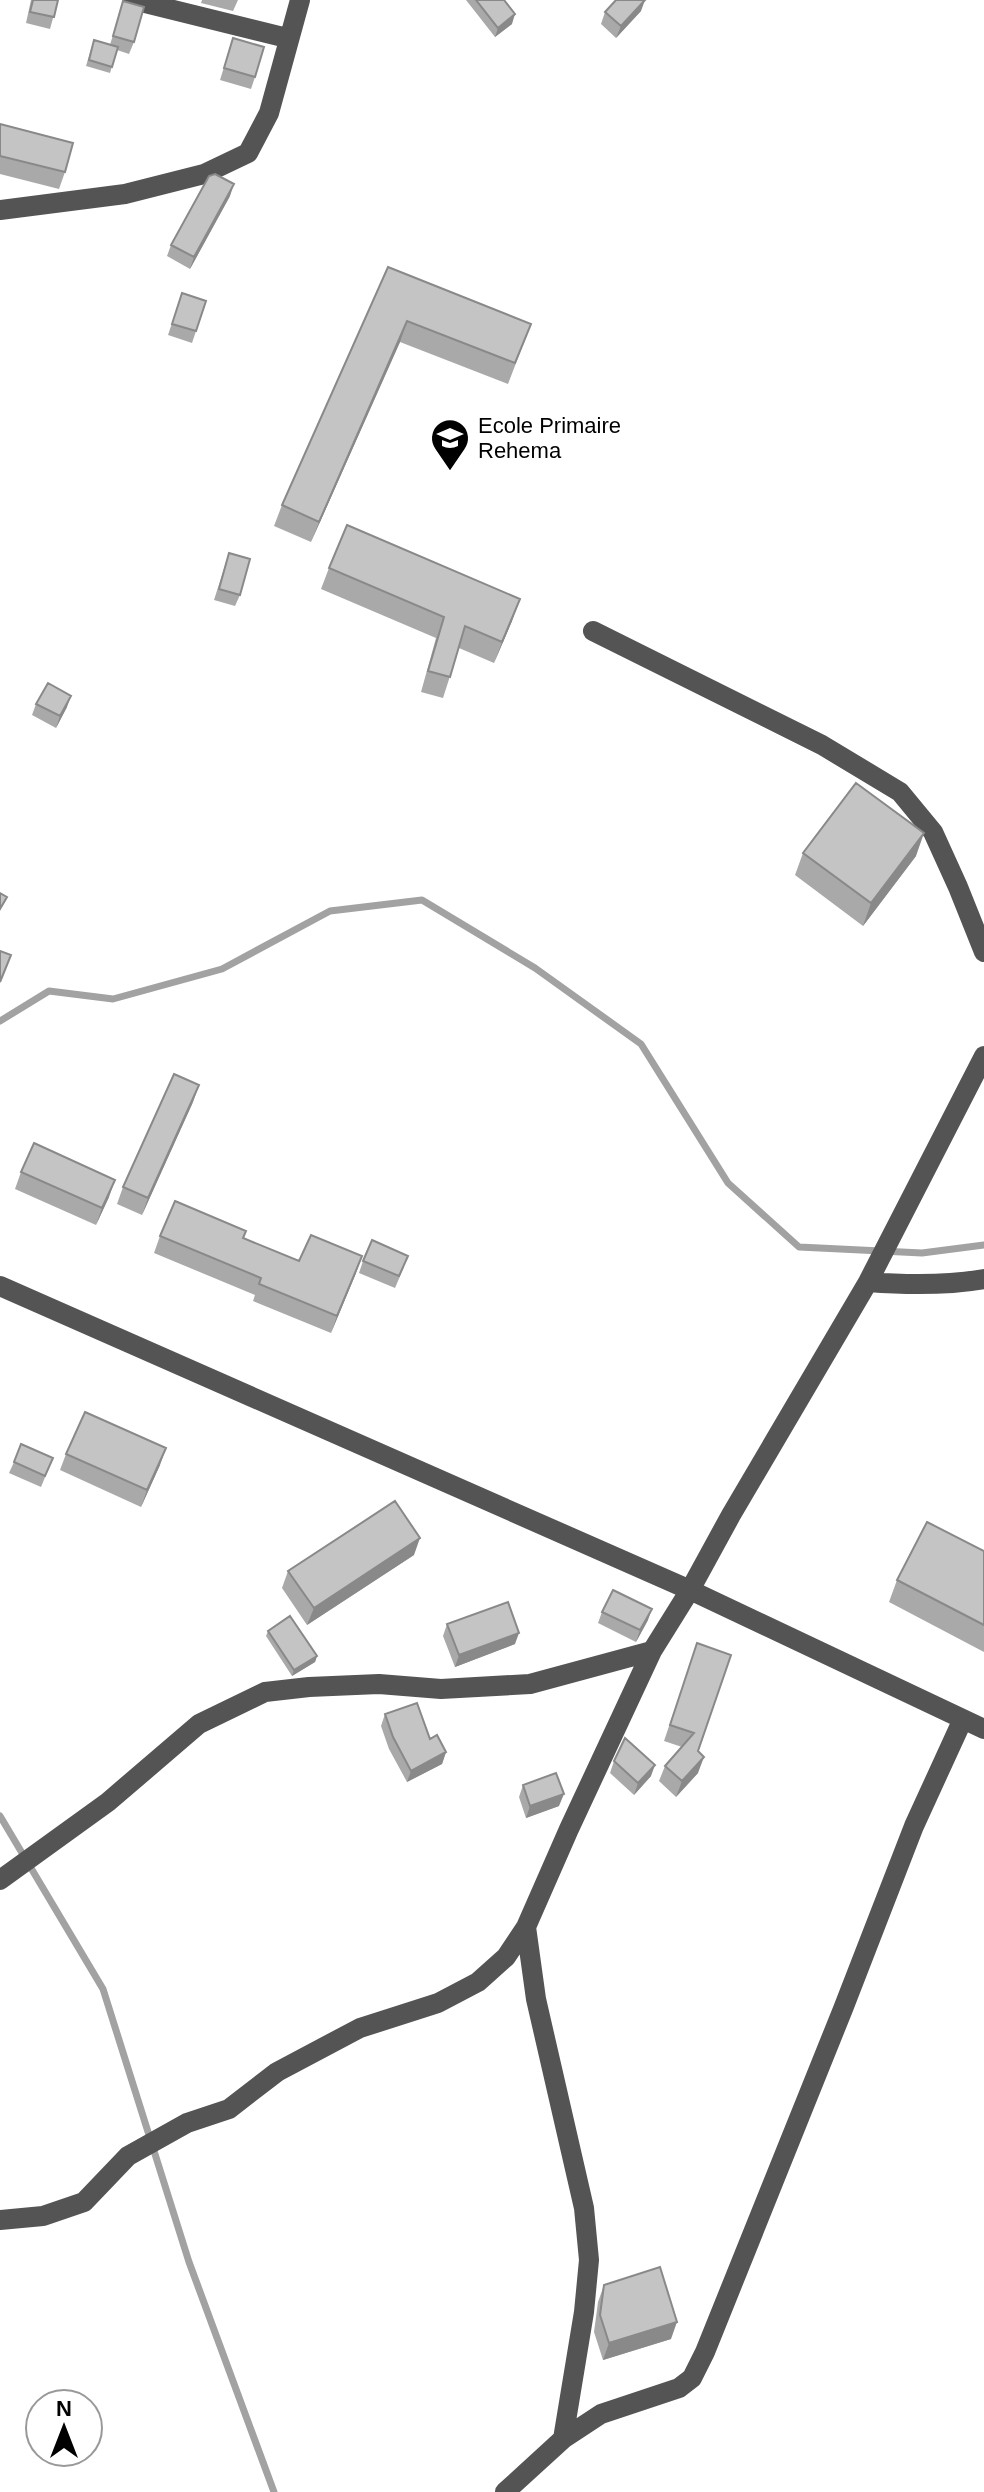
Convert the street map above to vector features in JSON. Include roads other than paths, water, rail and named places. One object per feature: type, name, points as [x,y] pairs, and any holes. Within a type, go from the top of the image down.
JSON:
[{"type":"street","points":[[133,0],[287,38]]},
{"type":"street","points":[[0,210],[125,194],[204,174],[248,153],[269,113],[287,38],[300,0]]},
{"type":"street","points":[[593,631],[822,745],[900,792],[933,832],[984,952]]},
{"type":"street","points":[[0,2220],[43,2216],[84,2202],[128,2156],[187,2123],[229,2109],[277,2072],[360,2028],[438,2003],[478,1982],[506,1957],[526,1927],[652,1651],[868,1282],[984,1056]]},
{"type":"street","points":[[868,1282],[918,1285],[984,1279]]},
{"type":"street","points":[[0,1286],[690,1590],[984,1729]]},
{"type":"street","points":[[0,1880],[108,1802],[199,1724],[265,1692],[379,1684],[441,1689],[530,1684],[652,1651]]},
{"type":"street","points":[[505,2492],[563,2439],[601,2414],[679,2388],[692,2378],[832,2038],[914,1826],[963,1719]]},
{"type":"street","points":[[526,1927],[536,1999],[584,2208],[589,2260],[584,2312],[563,2439]]},
{"type":"waterway","points":[[0,1021],[49,991],[113,999],[222,969],[330,911],[422,900],[535,968],[641,1044],[728,1183],[799,1247],[922,1253],[984,1245]]},
{"type":"waterway","points":[[0,1816],[103,1989],[189,2262],[274,2492]]},
{"type":"place","name":"Ecole Primaire Rehema","points":[[450,472]]}]
